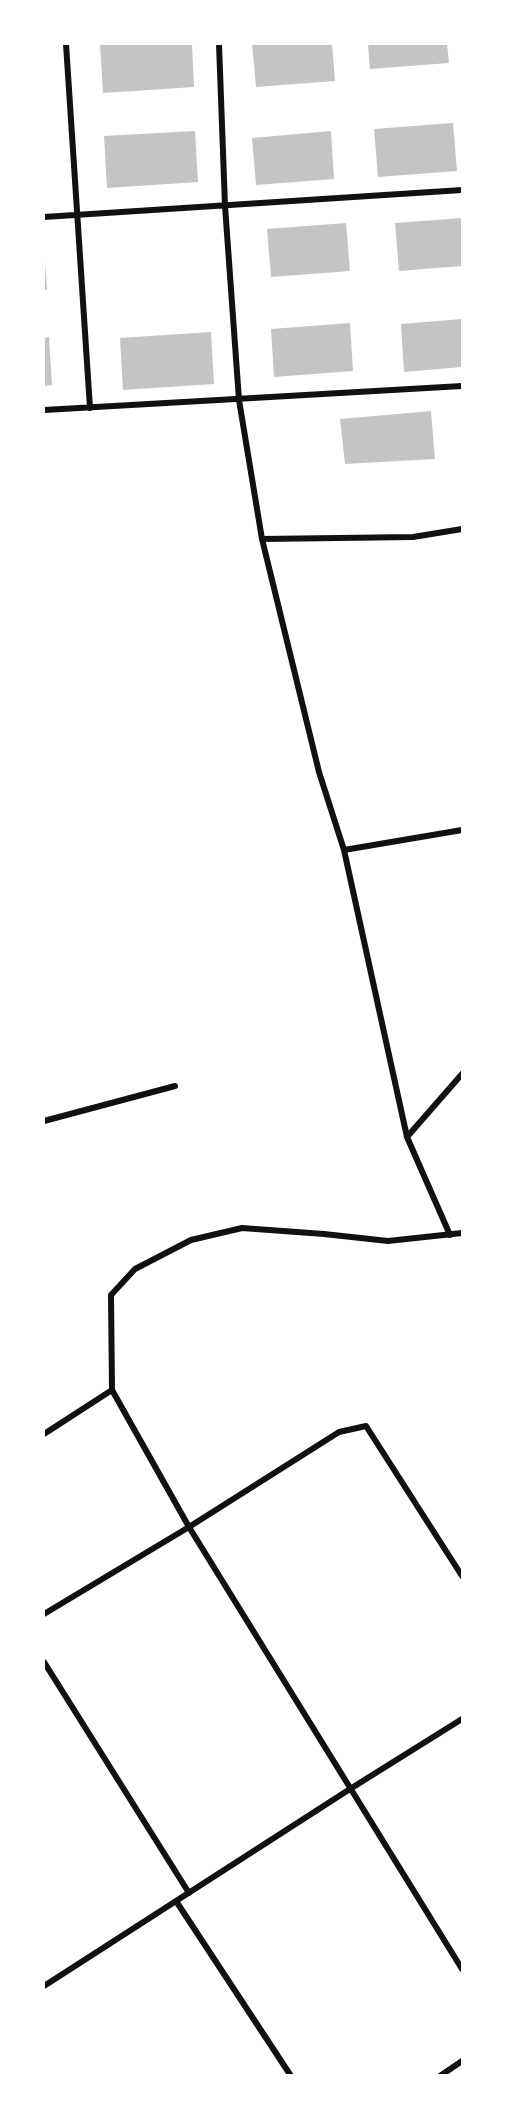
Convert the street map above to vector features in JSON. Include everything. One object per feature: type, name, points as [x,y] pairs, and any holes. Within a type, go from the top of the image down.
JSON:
[{"type":"street","points":[[66,44],[90,408]]},
{"type":"street","points":[[219,44],[225,206],[239,400],[262,539],[319,772],[344,850],[407,1137],[450,1235]]},
{"type":"street","points":[[44,217],[462,190]]},
{"type":"street","points":[[44,410],[462,386]]},
{"type":"street","points":[[262,539],[414,537],[462,530]]},
{"type":"street","points":[[344,850],[462,830]]},
{"type":"street","points":[[407,1137],[462,1074]]},
{"type":"street","points":[[44,1121],[175,1086]]},
{"type":"street","points":[[462,1233],[388,1241],[242,1228],[191,1240],[135,1269],[111,1295],[112,1389],[189,1527],[462,1969]]},
{"type":"street","points":[[44,1434],[112,1389]]},
{"type":"street","points":[[44,1614],[189,1527],[339,1432],[366,1426],[462,1576]]},
{"type":"street","points":[[44,1662],[189,1893]]},
{"type":"street","points":[[44,1986],[462,1719]]},
{"type":"street","points":[[176,1901],[291,2076]]},
{"type":"street","points":[[440,2076],[462,2061]]},
{"type":"building","points":[[100,44],[192,44],[194,87],[103,93]]},
{"type":"building","points":[[252,44],[332,44],[335,81],[256,87]]},
{"type":"building","points":[[368,44],[447,44],[449,63],[370,69]]},
{"type":"building","points":[[453,123],[457,171],[378,177],[374,129]]},
{"type":"building","points":[[195,131],[198,182],[107,188],[104,136]]},
{"type":"building","points":[[331,131],[334,179],[256,185],[252,138]]},
{"type":"building","points":[[462,218],[462,266],[399,271],[395,223]]},
{"type":"building","points":[[346,223],[350,271],[271,277],[267,229]]},
{"type":"building","points":[[45,261],[47,290],[44,290]]},
{"type":"building","points":[[462,319],[462,367],[404,372],[401,324]]},
{"type":"building","points":[[350,323],[353,371],[274,377],[271,329]]},
{"type":"building","points":[[211,332],[214,384],[123,390],[120,338]]},
{"type":"building","points":[[49,337],[52,385],[44,386],[44,338]]},
{"type":"building","points":[[431,411],[435,459],[345,464],[340,419]]}]
